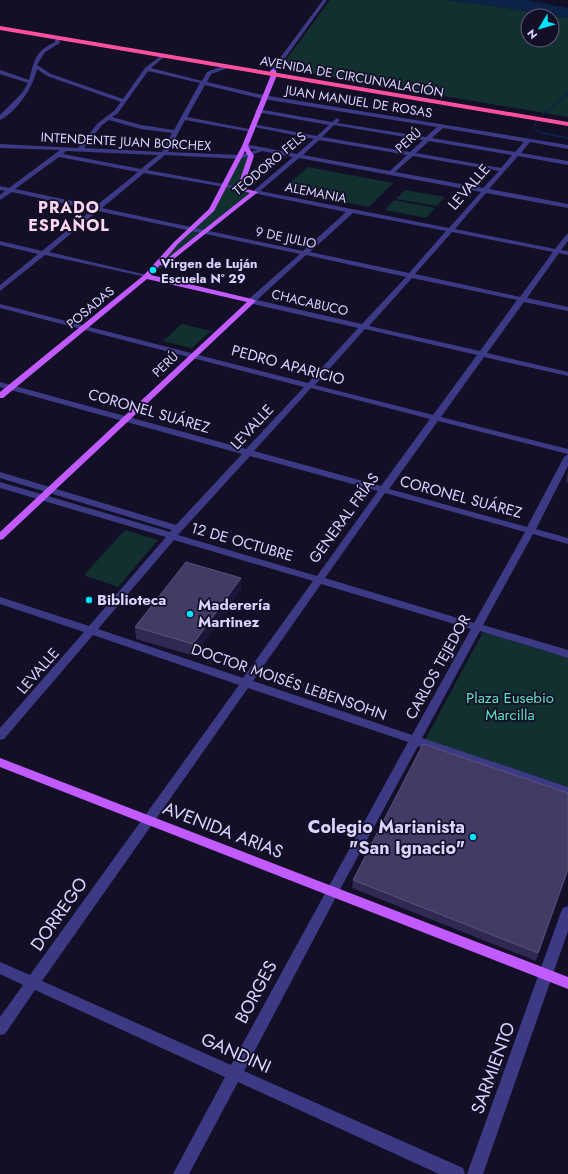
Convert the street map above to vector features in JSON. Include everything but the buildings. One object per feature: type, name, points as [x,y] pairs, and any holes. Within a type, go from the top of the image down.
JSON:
[{"type":"highway","name":"AVENIDA DE CIRCUNVALACIÓN","points":[[0,28],[58,40],[72,40],[226,67],[274,73],[568,124]]},
{"type":"highway","name":"AVENIDA DE CIRCUNVALACIÓN","points":[[132,51],[568,120]]},
{"type":"main road","name":"POSADAS","points":[[147,277],[176,243],[212,210],[245,146],[263,97],[274,73]]},
{"type":"main road","points":[[240,189],[250,154],[245,146]]},
{"type":"main road","name":"ALEMANIA","points":[[240,189],[255,192]]},
{"type":"main road","name":"TEODORO FELS","points":[[204,233],[255,192]]},
{"type":"main road","name":"POSADAS","points":[[0,396],[147,277],[204,233]]},
{"type":"main road","name":"CHACABUCO","points":[[147,277],[252,301]]},
{"type":"main road","name":"PERÚ","points":[[0,537],[252,301]]},
{"type":"main road","name":"AVENIDA ARIAS","points":[[0,762],[568,983]]},
{"type":"street","points":[[274,73],[325,0]]},
{"type":"street","points":[[0,118],[28,87],[36,58],[58,40]]},
{"type":"street","points":[[79,150],[96,129],[116,112],[123,100],[147,69],[162,56]]},
{"type":"street","points":[[34,65],[40,71],[50,75],[123,100]]},
{"type":"street","points":[[0,289],[164,154],[203,83],[213,70],[226,67]]},
{"type":"street","name":"JUAN MANUEL DE ROSAS","points":[[147,69],[263,97],[568,147]]},
{"type":"street","points":[[0,72],[30,80],[50,75]]},
{"type":"street","points":[[0,110],[7,110]]},
{"type":"street","points":[[258,110],[568,164]]},
{"type":"street","name":"TEODORO FELS","points":[[255,192],[298,156],[348,110]]},
{"type":"street","points":[[108,118],[141,127],[176,132]]},
{"type":"street","points":[[184,118],[318,137],[503,170]]},
{"type":"street","name":"PERÚ","points":[[391,173],[442,126]]},
{"type":"street","name":"LEVALLE","points":[[0,736],[174,533],[411,275],[529,140]]},
{"type":"street","name":"INTENDENTE JUAN BORCHEX","points":[[0,146],[240,157],[267,150]]},
{"type":"street","points":[[245,146],[568,206]]},
{"type":"street","points":[[0,198],[59,155],[64,149]]},
{"type":"street","name":"ALEMANIA","points":[[59,155],[240,189]]},
{"type":"street","name":"9 DE JULIO","points":[[0,188],[204,233],[568,308]]},
{"type":"street","name":"ALEMANIA","points":[[255,192],[350,212],[568,253]]},
{"type":"street","name":"PERÚ","points":[[252,301],[350,212]]},
{"type":"street","name":"GENERAL FRÍAS","points":[[147,820],[318,580],[568,236]]},
{"type":"street","name":"CHACABUCO","points":[[0,243],[147,277]]},
{"type":"street","name":"CHACABUCO","points":[[252,301],[568,374]]},
{"type":"street","name":"PEDRO APARICIO","points":[[0,306],[568,452]]},
{"type":"street","name":"CORONEL SUÁREZ","points":[[0,384],[568,541]]},
{"type":"street","name":"CARLOS TEJEDOR","points":[[332,891],[530,531],[568,457]]},
{"type":"street","name":"12 DE OCTUBRE","points":[[0,475],[318,580],[568,654]]},
{"type":"street","name":"12 DE OCTUBRE","points":[[0,485],[174,533]]},
{"type":"street","name":"DOCTOR MOISÉS LEBENSOHN","points":[[0,600],[568,792]]},
{"type":"street","name":"DORREGO","points":[[0,1029],[147,820]]},
{"type":"street","name":"BORGES","points":[[180,1174],[332,891]]},
{"type":"street","name":"SARMIENTO","points":[[475,1174],[568,912]]},
{"type":"street","name":"GANDINI","points":[[0,968],[456,1174]]},
{"type":"green space","points":[[330,0],[446,0],[520,10],[520,48],[560,48],[560,17],[568,18],[568,117],[290,70],[284,63]]},
{"type":"green space","points":[[250,154],[240,189],[255,192],[159,269],[154,268],[212,210],[240,157]]},
{"type":"green space","points":[[308,167],[393,183],[369,207],[282,190]]},
{"type":"green space","points":[[405,190],[445,197],[437,206],[396,199]]},
{"type":"green space","points":[[394,200],[435,208],[426,218],[385,210]]},
{"type":"green space","points":[[182,324],[211,331],[192,348],[163,341]]},
{"type":"green space","points":[[125,530],[158,540],[118,587],[84,575]]},
{"type":"green space","name":"Plaza Eusebio Marcilla","points":[[483,632],[568,658],[568,787],[425,740]]},
{"type":"water","points":[[446,0],[525,0],[568,8],[568,18],[560,17],[560,8],[520,8],[520,10]]},
{"type":"waterway","points":[[543,114],[568,94]]},
{"type":"waterway","points":[[536,122],[534,128],[542,133]]},
{"type":"waterway","points":[[542,133],[568,138]]},
{"type":"place","name":"Virgen de Luján Escuela Nº 29","points":[[153,270]]},
{"type":"place","name":"Biblioteca","points":[[89,600]]},
{"type":"place","name":"Maderería Martinez","points":[[190,614]]},
{"type":"place","name":"Colegio Marianista \"San Ignacio\"","points":[[473,837]]},
{"type":"district","name":"PRADO ESPAÑOL","points":[[69,216]]}]
